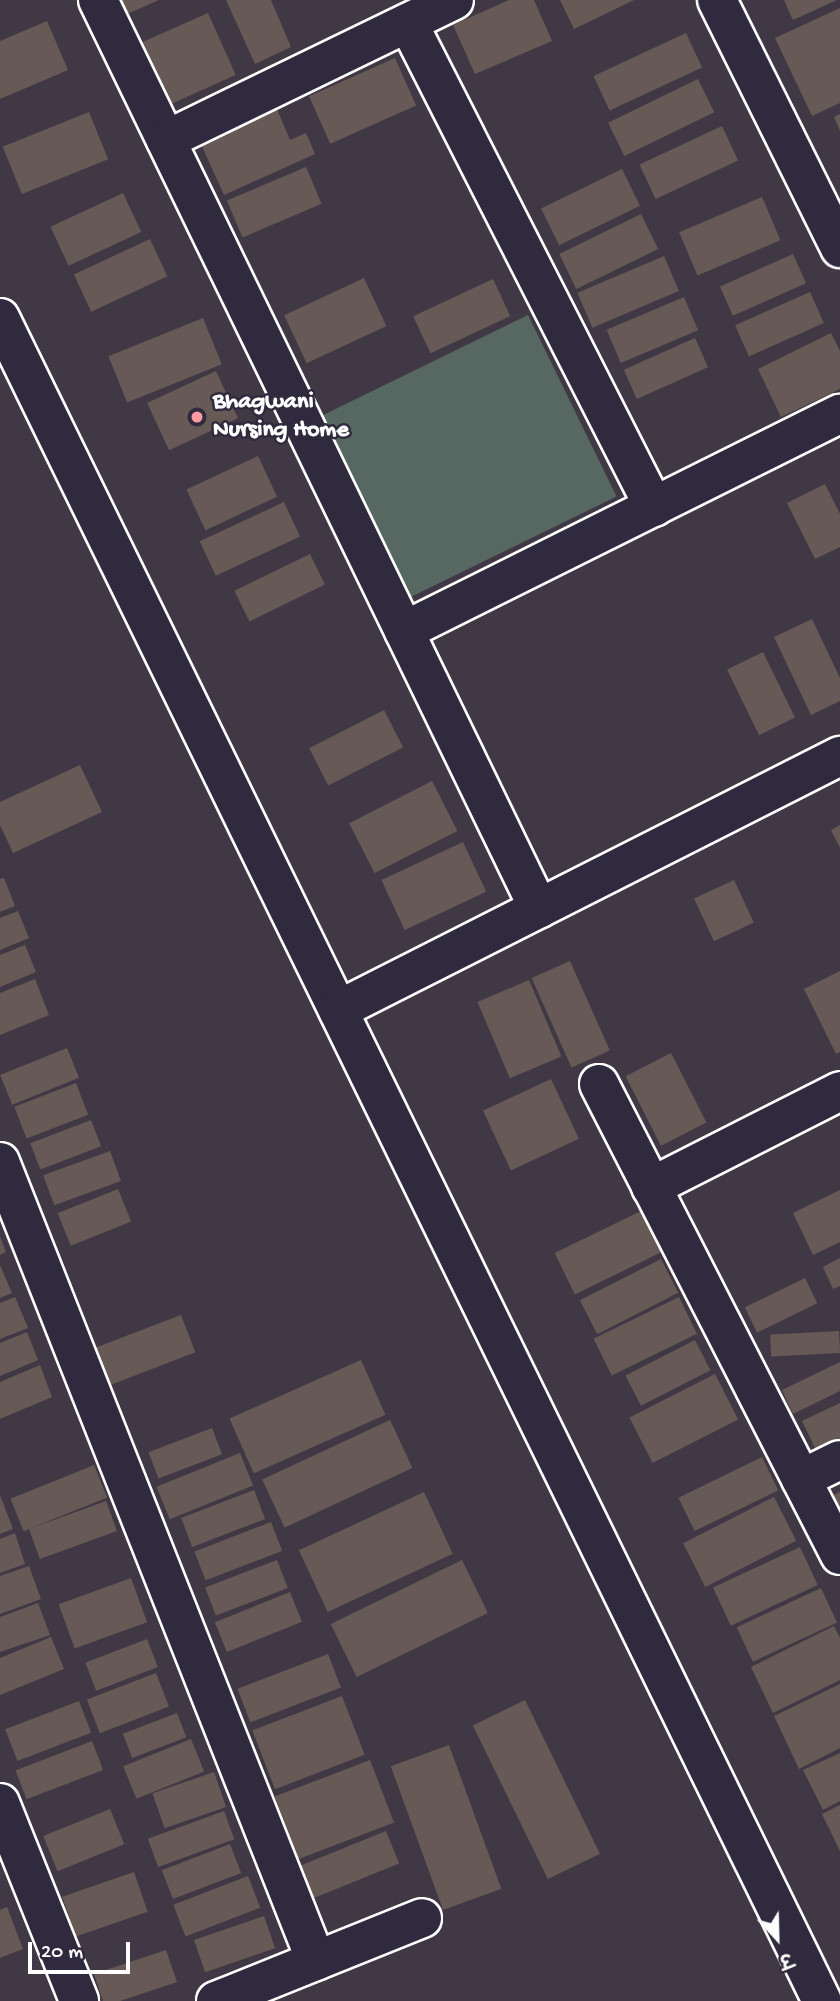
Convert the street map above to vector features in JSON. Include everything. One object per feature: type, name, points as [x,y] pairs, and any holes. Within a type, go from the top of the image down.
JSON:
[{"type":"street","points":[[98,0],[538,909]]},
{"type":"street","points":[[166,140],[454,0]]},
{"type":"street","points":[[718,0],[840,248]]},
{"type":"street","points":[[408,23],[654,507]]},
{"type":"street","points":[[0,318],[822,2001]]},
{"type":"street","points":[[404,631],[840,414]]},
{"type":"street","points":[[338,1010],[840,755]]},
{"type":"street","points":[[599,1084],[840,1555]]},
{"type":"street","points":[[652,1187],[840,1091]]},
{"type":"street","points":[[0,1162],[316,1961]]},
{"type":"street","points":[[801,1479],[840,1460]]},
{"type":"street","points":[[0,1803],[79,2001]]},
{"type":"street","points":[[215,2001],[422,1918]]},
{"type":"green space","points":[[528,315],[617,497],[411,597],[322,415]]},
{"type":"building","points":[[110,0],[159,0],[118,18]]},
{"type":"building","points":[[226,0],[271,0],[291,47],[255,64]]},
{"type":"building","points":[[509,0],[534,0],[552,41],[475,74],[453,25]]},
{"type":"building","points":[[560,0],[634,0],[574,29]]},
{"type":"building","points":[[784,0],[837,0],[793,20]]},
{"type":"building","points":[[840,8],[840,103],[812,116],[775,38]]},
{"type":"building","points":[[208,13],[236,75],[165,106],[138,44]]},
{"type":"building","points":[[47,21],[68,70],[0,99],[0,41]]},
{"type":"building","points":[[686,33],[702,67],[610,111],[594,76]]},
{"type":"building","points":[[395,58],[416,106],[330,144],[309,96]]},
{"type":"building","points":[[698,79],[714,112],[624,156],[608,123]]},
{"type":"building","points":[[276,107],[290,140],[306,133],[315,154],[224,195],[200,142]]},
{"type":"building","points":[[89,112],[108,159],[22,194],[3,147]]},
{"type":"building","points":[[840,114],[840,131],[834,117]]},
{"type":"building","points":[[722,126],[738,160],[656,199],[640,164]]},
{"type":"building","points":[[306,167],[322,204],[242,237],[227,201]]},
{"type":"building","points":[[622,169],[640,206],[559,245],[541,208]]},
{"type":"building","points":[[123,193],[141,232],[69,266],[50,227]]},
{"type":"building","points":[[762,197],[780,240],[698,275],[679,232]]},
{"type":"building","points":[[641,214],[658,249],[576,289],[559,254]]},
{"type":"building","points":[[150,239],[167,276],[91,312],[74,274]]},
{"type":"building","points":[[793,254],[806,283],[733,316],[720,287]]},
{"type":"building","points":[[664,256],[679,291],[592,328],[577,293]]},
{"type":"building","points":[[364,278],[386,326],[307,363],[284,315]]},
{"type":"building","points":[[493,279],[510,316],[431,353],[413,316]]},
{"type":"building","points":[[810,292],[824,323],[749,356],[735,325]]},
{"type":"building","points":[[684,297],[698,330],[621,363],[607,330]]},
{"type":"building","points":[[203,318],[222,364],[127,403],[108,356]]},
{"type":"building","points":[[831,333],[840,351],[840,389],[781,417],[758,369]]},
{"type":"building","points":[[695,338],[708,367],[637,399],[624,370]]},
{"type":"building","points":[[216,371],[238,418],[169,450],[147,403]]},
{"type":"building","points":[[258,456],[277,497],[205,530],[186,489]]},
{"type":"building","points":[[825,484],[840,514],[840,547],[815,559],[787,503]]},
{"type":"building","points":[[284,502],[300,536],[216,576],[200,541]]},
{"type":"building","points":[[310,554],[325,585],[249,621],[235,591]]},
{"type":"building","points":[[812,619],[840,678],[840,701],[811,715],[774,637]]},
{"type":"building","points":[[763,652],[795,718],[759,735],[727,670]]},
{"type":"building","points":[[384,710],[403,747],[328,786],[309,748]]},
{"type":"building","points":[[80,765],[102,812],[13,853],[0,825],[0,802]]},
{"type":"building","points":[[432,781],[457,831],[375,873],[349,823]]},
{"type":"building","points":[[840,825],[840,848],[831,830]]},
{"type":"building","points":[[463,842],[486,892],[405,930],[381,880]]},
{"type":"building","points":[[4,878],[15,906],[0,912],[0,879]]},
{"type":"building","points":[[734,880],[754,923],[714,941],[694,899]]},
{"type":"building","points":[[18,911],[29,938],[0,950],[0,918]]},
{"type":"building","points":[[25,945],[36,972],[0,987],[0,955]]},
{"type":"building","points":[[570,961],[610,1051],[571,1068],[532,978]]},
{"type":"building","points":[[840,971],[840,1052],[836,1054],[804,989]]},
{"type":"building","points":[[35,979],[49,1015],[0,1035],[0,993]]},
{"type":"building","points":[[529,980],[561,1056],[510,1078],[477,1002]]},
{"type":"building","points":[[67,1048],[79,1078],[12,1105],[0,1075]]},
{"type":"building","points":[[671,1053],[706,1122],[661,1146],[626,1076]]},
{"type":"building","points":[[551,1079],[579,1139],[511,1171],[483,1111]]},
{"type":"building","points":[[76,1083],[88,1115],[27,1138],[14,1107]]},
{"type":"building","points":[[91,1120],[101,1146],[40,1169],[30,1143]]},
{"type":"building","points":[[110,1151],[121,1181],[54,1205],[43,1175]]},
{"type":"building","points":[[118,1189],[131,1221],[71,1246],[58,1213]]},
{"type":"building","points":[[840,1190],[840,1242],[813,1255],[793,1213]]},
{"type":"building","points":[[641,1211],[661,1252],[575,1294],[555,1253]]},
{"type":"building","points":[[0,1237],[6,1252],[0,1255]]},
{"type":"building","points":[[840,1258],[840,1286],[833,1289],[823,1267]]},
{"type":"building","points":[[661,1259],[678,1293],[597,1334],[580,1300]]},
{"type":"building","points":[[0,1265],[12,1293],[0,1298]]},
{"type":"building","points":[[805,1278],[817,1303],[757,1333],[745,1307]]},
{"type":"building","points":[[15,1297],[28,1328],[0,1339],[0,1303]]},
{"type":"building","points":[[679,1297],[697,1334],[612,1375],[594,1339]]},
{"type":"building","points":[[181,1315],[195,1352],[110,1385],[96,1348]]},
{"type":"building","points":[[839,1331],[840,1353],[771,1357],[770,1335]]},
{"type":"building","points":[[27,1332],[38,1360],[0,1376],[0,1343]]},
{"type":"building","points":[[695,1340],[710,1370],[641,1406],[626,1375]]},
{"type":"building","points":[[361,1360],[385,1415],[254,1473],[229,1419]]},
{"type":"building","points":[[840,1362],[840,1391],[793,1414],[782,1390]]},
{"type":"building","points":[[40,1365],[52,1397],[0,1419],[0,1382]]},
{"type":"building","points":[[715,1374],[738,1419],[653,1463],[629,1418]]},
{"type":"building","points":[[840,1403],[840,1444],[818,1454],[802,1421]]},
{"type":"building","points":[[390,1420],[412,1468],[285,1528],[262,1480]]},
{"type":"building","points":[[212,1428],[222,1454],[159,1479],[149,1452]]},
{"type":"building","points":[[240,1453],[253,1485],[170,1519],[157,1487]]},
{"type":"building","points":[[762,1457],[778,1490],[695,1531],[678,1498]]},
{"type":"building","points":[[94,1465],[107,1497],[24,1531],[11,1499]]},
{"type":"building","points":[[254,1490],[265,1519],[192,1547],[181,1518]]},
{"type":"building","points":[[424,1492],[453,1554],[328,1612],[299,1550]]},
{"type":"building","points":[[840,1492],[840,1534],[823,1500]]},
{"type":"building","points":[[0,1495],[13,1529],[0,1534]]},
{"type":"building","points":[[774,1497],[796,1541],[705,1587],[683,1543]]},
{"type":"building","points":[[106,1501],[117,1531],[40,1559],[29,1529]]},
{"type":"building","points":[[271,1522],[282,1551],[206,1580],[194,1551]]},
{"type":"building","points":[[15,1533],[25,1564],[0,1573],[0,1539]]},
{"type":"building","points":[[800,1547],[818,1585],[731,1626],[713,1588]]},
{"type":"building","points":[[277,1560],[288,1588],[216,1616],[205,1588]]},
{"type":"building","points":[[462,1560],[488,1613],[357,1677],[331,1624]]},
{"type":"building","points":[[29,1566],[41,1599],[0,1614],[0,1576]]},
{"type":"building","points":[[131,1578],[147,1622],[75,1649],[59,1604]]},
{"type":"building","points":[[821,1588],[837,1622],[753,1662],[737,1627]]},
{"type":"building","points":[[290,1592],[302,1622],[227,1652],[215,1622]]},
{"type":"building","points":[[38,1603],[50,1635],[0,1652],[0,1617]]},
{"type":"building","points":[[834,1626],[840,1638],[840,1680],[773,1713],[751,1667]]},
{"type":"building","points":[[51,1637],[64,1669],[0,1695],[0,1658]]},
{"type":"building","points":[[147,1639],[158,1667],[96,1691],[85,1663]]},
{"type":"building","points":[[328,1654],[341,1688],[250,1722],[237,1689]]},
{"type":"building","points":[[156,1673],[169,1707],[100,1733],[87,1700]]},
{"type":"building","points":[[840,1684],[840,1748],[799,1769],[774,1716]]},
{"type":"building","points":[[342,1696],[365,1755],[275,1789],[252,1730]]},
{"type":"building","points":[[525,1700],[600,1854],[548,1879],[473,1725]]},
{"type":"building","points":[[79,1701],[91,1733],[17,1761],[5,1729]]},
{"type":"building","points":[[177,1713],[186,1737],[132,1758],[123,1734]]},
{"type":"building","points":[[191,1739],[204,1771],[136,1799],[123,1766]]},
{"type":"building","points":[[92,1741],[103,1770],[27,1799],[15,1770]]},
{"type":"building","points":[[449,1745],[501,1889],[443,1910],[391,1766]]},
{"type":"building","points":[[840,1753],[840,1801],[823,1810],[803,1770]]},
{"type":"building","points":[[370,1760],[394,1823],[299,1859],[275,1797]]},
{"type":"building","points":[[214,1772],[226,1807],[165,1828],[153,1793]]},
{"type":"building","points":[[840,1805],[840,1851],[822,1814]]},
{"type":"building","points":[[110,1809],[124,1844],[57,1871],[43,1836]]},
{"type":"building","points":[[224,1811],[234,1839],[158,1867],[148,1839]]},
{"type":"building","points":[[386,1831],[399,1863],[312,1899],[299,1866]]},
{"type":"building","points":[[230,1844],[241,1873],[173,1899],[162,1870]]},
{"type":"building","points":[[134,1872],[148,1912],[76,1936],[62,1897]]},
{"type":"building","points":[[248,1876],[260,1908],[185,1936],[173,1905]]},
{"type":"building","points":[[7,1907],[23,1949],[0,1958],[0,1910]]},
{"type":"building","points":[[264,1916],[275,1948],[205,1972],[194,1940]]},
{"type":"building","points":[[166,1950],[177,1982],[120,2001],[103,2001],[94,1974]]},
{"type":"place","name":"Bhagwani Nursing Home","points":[[197,417]]}]
